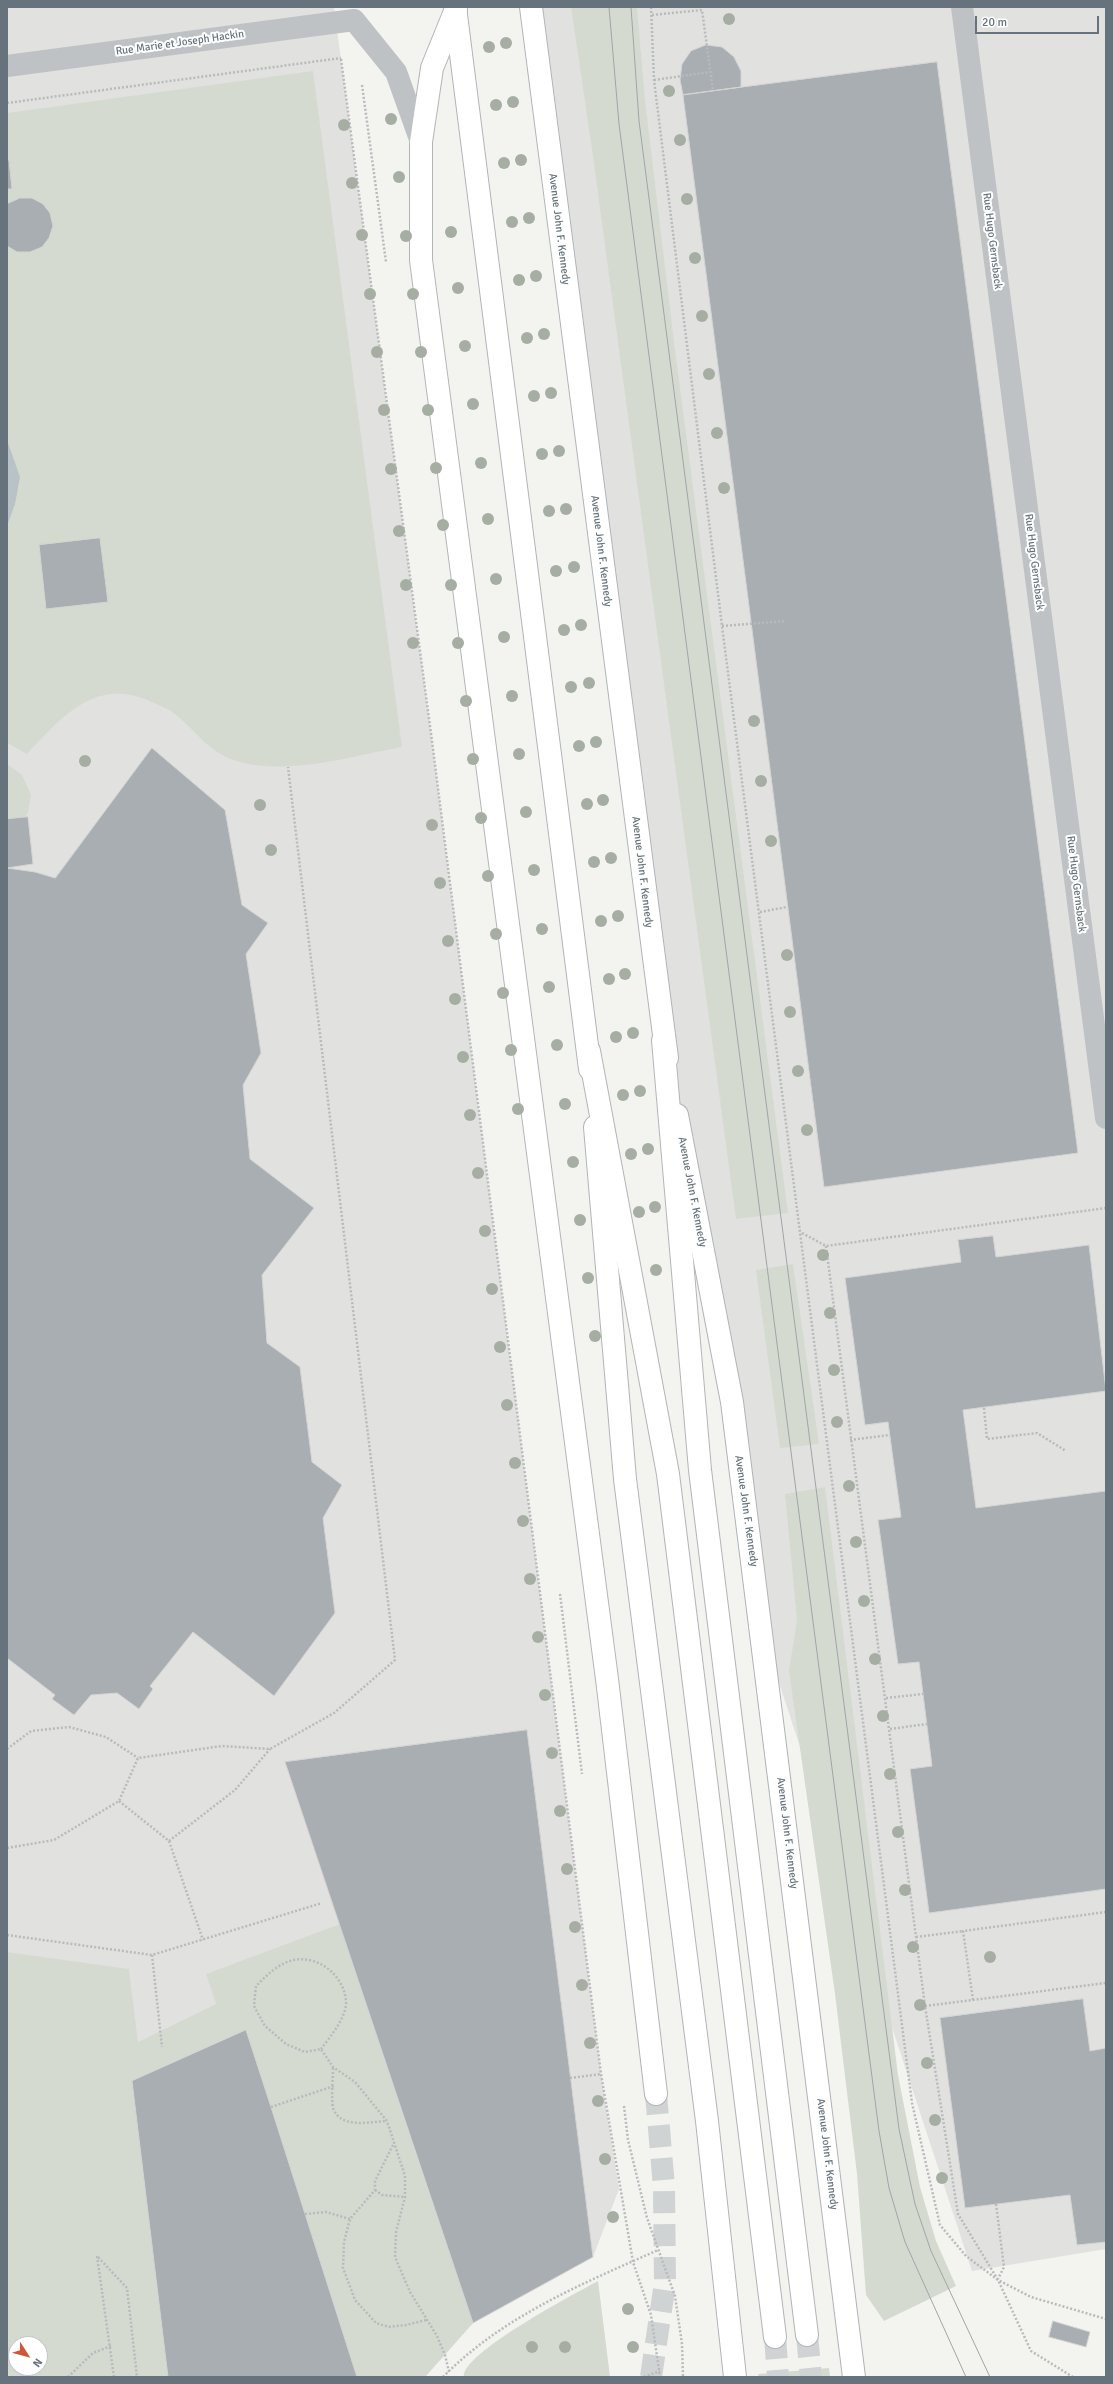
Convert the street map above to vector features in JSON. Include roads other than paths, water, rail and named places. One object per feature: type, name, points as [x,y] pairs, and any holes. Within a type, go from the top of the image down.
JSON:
[{"type":"main road","name":"Avenue John F. Kennedy","points":[[531,7],[663,1040],[732,1402],[854,2377]]},
{"type":"main road","points":[[455,8],[432,68],[420,142],[421,260],[606,1671],[656,2094]]},
{"type":"main road","points":[[455,8],[487,270],[589,1051],[625,1479],[707,2121],[735,2377]]},
{"type":"main road","points":[[663,1040],[700,1470],[808,2335]]},
{"type":"main road","points":[[589,1051],[668,1474],[775,2337]]},
{"type":"street","name":"Rue Hugo Gernsback","points":[[962,7],[1106,1118]]},
{"type":"street","points":[[350,16],[396,72],[420,142]]},
{"type":"street","name":"Rue Marie et Joseph Hackin","points":[[7,66],[350,16]]},
{"type":"tunnel","points":[[651,2377],[665,2283],[664,2187],[656,2094]]},
{"type":"tunnel","points":[[807,2335],[811,2377]]},
{"type":"tunnel","points":[[775,2337],[778,2377]]},
{"type":"tram line","points":[[609,7],[619,124],[879,2131],[889,2188],[905,2242],[966,2377]]},
{"type":"tram line","points":[[631,7],[639,121],[899,2129],[915,2204],[931,2251],[990,2377]]}]
